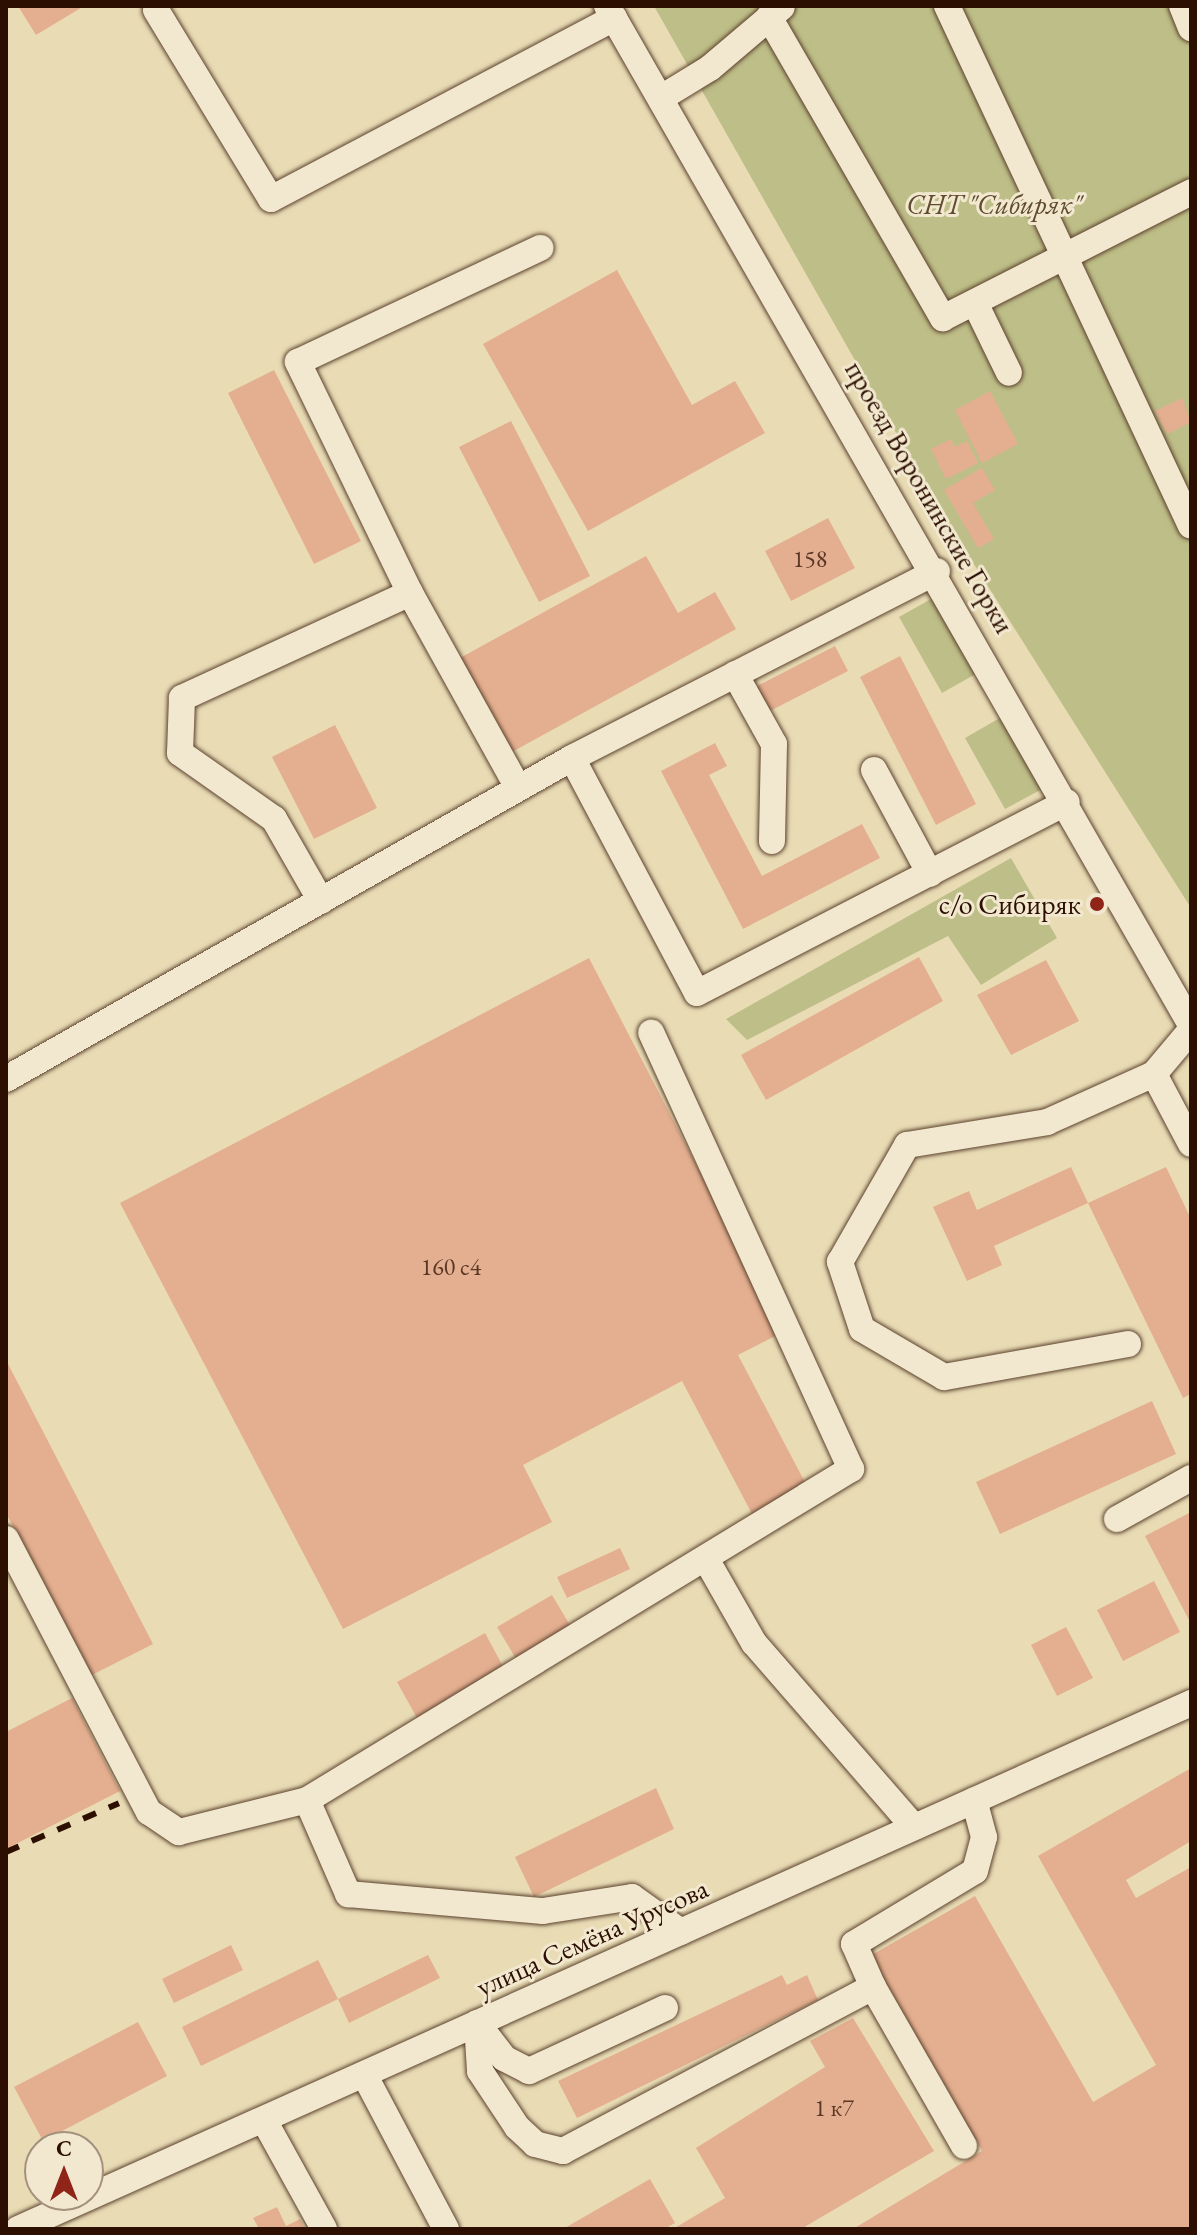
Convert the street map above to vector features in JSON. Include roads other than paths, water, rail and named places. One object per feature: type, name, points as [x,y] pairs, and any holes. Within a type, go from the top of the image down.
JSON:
[{"type":"street","points":[[947,6],[1191,526]]},
{"type":"street","points":[[1182,6],[1191,28]]},
{"type":"street","points":[[156,10],[271,199],[610,12]]},
{"type":"street","name":"проезд Воронинские Горки","points":[[610,12],[937,571],[1191,1027]]},
{"type":"street","points":[[661,98],[776,12],[943,318],[977,307],[1062,254],[1191,192]]},
{"type":"street","points":[[518,788],[410,593],[298,362],[540,248]]},
{"type":"street","points":[[977,307],[1009,373]]},
{"type":"street","points":[[6,1079],[572,758],[937,571]]},
{"type":"street","points":[[321,901],[274,819],[180,753],[182,698],[410,593]]},
{"type":"street","points":[[735,674],[774,744],[772,841]]},
{"type":"street","points":[[572,758],[697,993],[1067,802]]},
{"type":"street","points":[[874,770],[930,874]]},
{"type":"street","points":[[1128,1344],[944,1377],[862,1329],[840,1262],[907,1145],[1047,1122],[1154,1074],[1191,1027]]},
{"type":"street","points":[[6,1539],[149,1812],[179,1832],[307,1800],[851,1469],[651,1033]]},
{"type":"street","points":[[1154,1074],[1191,1144]]},
{"type":"street","points":[[1117,1519],[1191,1478]]},
{"type":"street","points":[[706,1559],[754,1643],[914,1827]]},
{"type":"street","name":"улица Семёна Урусова","points":[[18,2229],[265,2122],[477,2023],[1191,1703]]},
{"type":"street","points":[[307,1800],[348,1894],[543,1911],[632,1897],[681,1932]]},
{"type":"street","points":[[964,2146],[873,1987],[854,1944],[975,1871],[984,1837],[974,1800]]},
{"type":"street","points":[[477,2023],[480,2071],[517,2127],[535,2144],[563,2151],[873,1987]]},
{"type":"street","points":[[477,2023],[504,2058],[529,2071],[665,2008]]},
{"type":"street","points":[[365,2076],[446,2229]]},
{"type":"street","points":[[265,2122],[324,2229]]},
{"type":"railway","points":[[6,1852],[119,1803]]},
{"type":"place","name":"с/о Сибиряк","points":[[1097,904]]},
{"type":"park label","name":"СНТ \"Сибиряк\"","points":[[994,204]]}]
